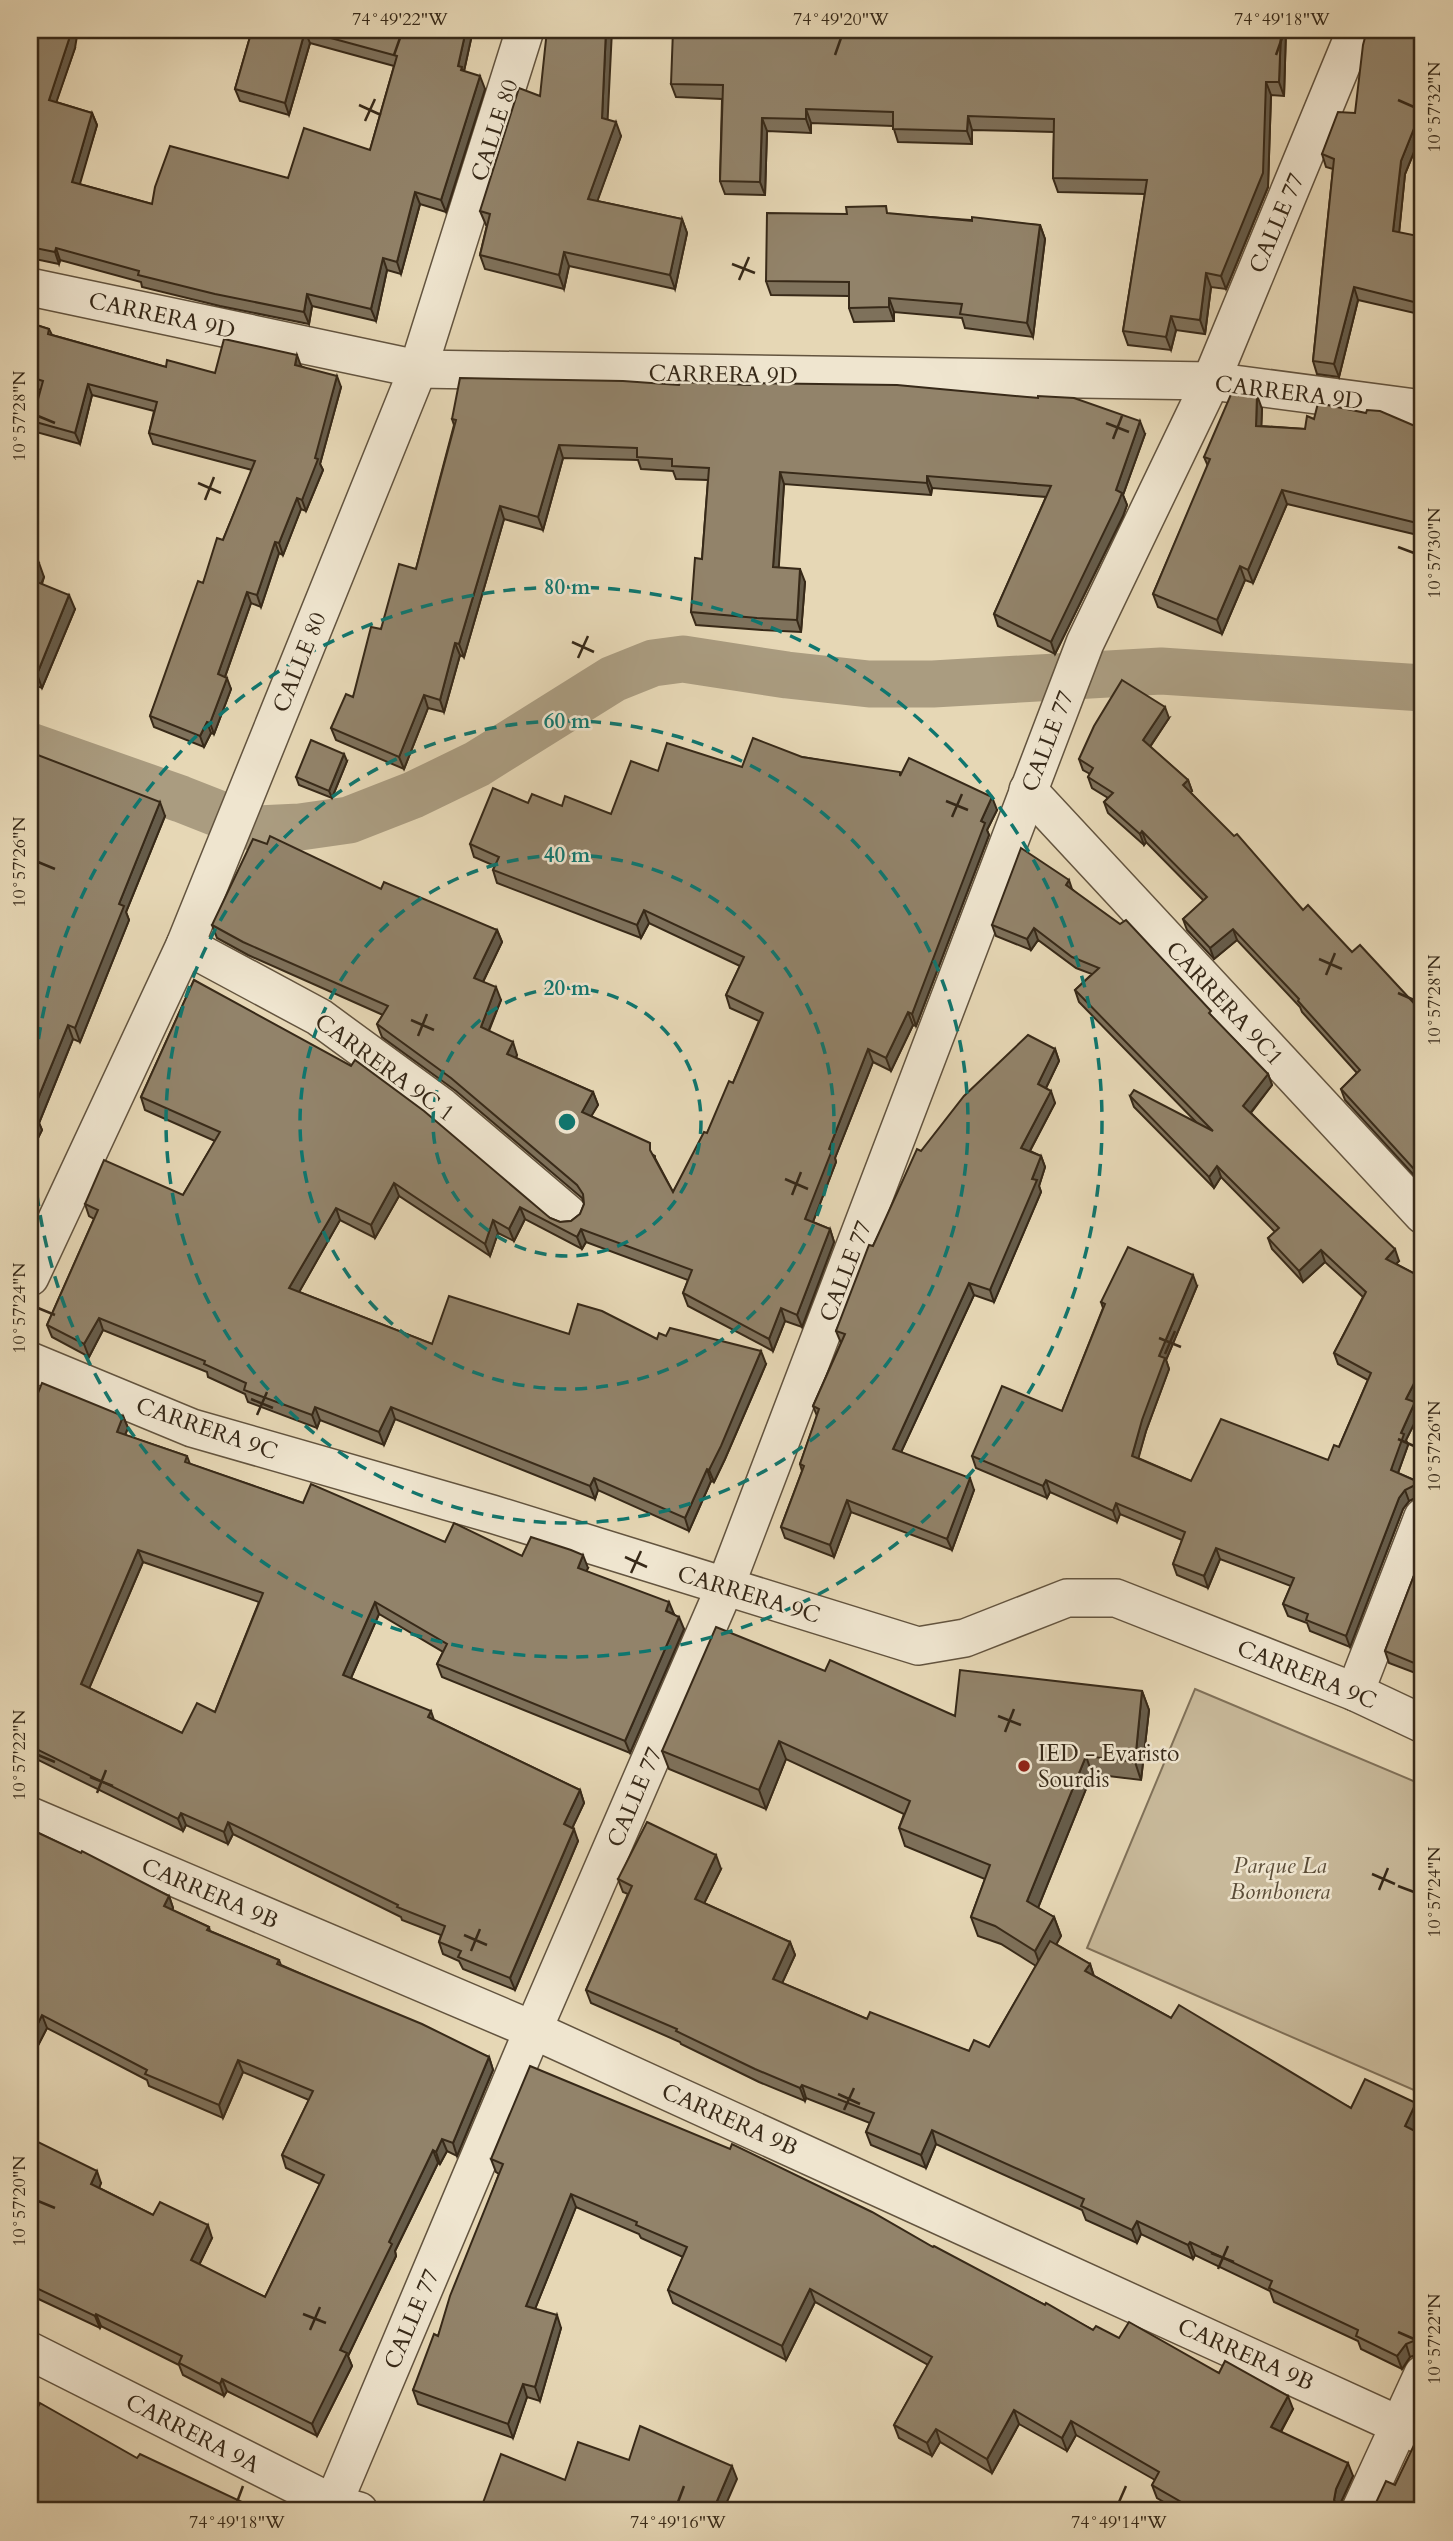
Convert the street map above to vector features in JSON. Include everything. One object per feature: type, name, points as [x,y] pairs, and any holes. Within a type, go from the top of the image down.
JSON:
[{"type":"street","name":"CALLE 80","points":[[30,1278],[186,945],[418,369],[525,30]]},
{"type":"street","name":"CALLE 77","points":[[341,2509],[533,2030],[725,1587],[1085,643],[1211,381],[1356,30]]},
{"type":"street","name":"CARRERA 9D","points":[[30,287],[418,369],[1211,381],[1423,409]]},
{"type":"street","name":"CARRERA 9C1","points":[[1028,790],[1423,1215]]},
{"type":"street","name":"CARRERA 9C 1","points":[[186,945],[319,1017],[442,1107],[568,1214]]},
{"type":"street","name":"CARRERA 9C","points":[[30,1361],[192,1428],[492,1514],[918,1646],[965,1638],[1067,1598],[1116,1598],[1355,1692],[1423,1724]]},
{"type":"street","points":[[1355,1692],[1423,1517]]},
{"type":"street","name":"CARRERA 9B","points":[[30,1816],[533,2030],[1412,2431]]},
{"type":"street","name":"CARRERA 9A","points":[[30,2351],[341,2509]]},
{"type":"street","points":[[1360,2511],[1412,2431],[1423,2374]]},
{"type":"green space","name":"Parque La Bombonera","points":[[1195,1689],[1423,1785],[1423,2094],[1087,1948]]},
{"type":"building","points":[[35,30],[72,30],[49,100],[92,113],[72,182],[152,204],[155,187],[170,146],[288,178],[304,128],[370,150],[397,56],[305,31],[285,103],[235,89],[252,30],[466,30],[458,66],[462,67],[461,70],[480,76],[441,200],[415,192],[397,262],[383,258],[371,309],[307,294],[304,312],[138,275],[139,271],[56,248],[55,252],[30,247],[30,44]]},
{"type":"building","points":[[547,30],[606,30],[602,118],[616,122],[588,199],[682,219],[670,275],[564,252],[559,275],[480,255],[490,214],[480,211],[519,88],[540,96]]},
{"type":"building","points":[[673,30],[1281,30],[1279,82],[1266,82],[1263,173],[1221,276],[1206,273],[1200,320],[1171,316],[1166,337],[1123,331],[1147,180],[1053,178],[1054,119],[968,116],[967,131],[893,129],[893,112],[806,109],[806,119],[762,118],[760,182],[720,181],[723,85],[671,84]]},
{"type":"building","points":[[1367,30],[1423,30],[1423,106],[1401,161],[1393,231],[1423,237],[1423,276],[1418,303],[1354,287],[1334,364],[1313,361],[1334,159],[1322,154],[1338,112],[1355,113]]},
{"type":"building","points":[[886,206],[887,213],[972,221],[972,217],[1040,225],[1027,323],[960,314],[962,304],[889,298],[889,307],[849,308],[849,282],[766,281],[767,213],[847,214],[846,207]]},
{"type":"building","points":[[30,323],[49,329],[48,334],[166,367],[167,360],[215,373],[224,339],[297,355],[295,365],[337,376],[315,458],[318,459],[302,500],[297,498],[279,543],[275,542],[257,595],[247,592],[218,674],[227,678],[210,723],[207,722],[200,736],[150,716],[198,581],[203,583],[217,538],[223,540],[255,461],[149,433],[157,402],[88,384],[75,433],[32,421],[43,381],[30,377]]},
{"type":"building","points":[[460,378],[623,381],[679,385],[680,382],[897,385],[1038,398],[1074,398],[1140,421],[1116,490],[1122,493],[1118,503],[1051,642],[994,614],[1051,486],[927,476],[927,483],[780,472],[773,567],[800,569],[797,620],[757,618],[691,612],[695,558],[702,559],[709,468],[672,466],[672,459],[637,457],[637,448],[559,445],[538,517],[500,506],[459,644],[455,643],[440,700],[424,695],[399,757],[331,728],[346,694],[353,697],[371,627],[381,629],[399,564],[416,569],[456,420],[452,419]]},
{"type":"building","points":[[1232,392],[1257,395],[1256,426],[1305,429],[1307,416],[1314,419],[1318,403],[1366,413],[1367,410],[1380,411],[1422,429],[1423,425],[1423,505],[1417,523],[1282,490],[1248,570],[1240,566],[1217,620],[1153,594],[1210,459],[1204,457]]},
{"type":"building","points":[[30,559],[39,563],[32,580],[69,595],[37,674],[30,671]]},
{"type":"building","points":[[1122,680],[1165,707],[1143,740],[1188,780],[1183,785],[1234,836],[1237,834],[1303,910],[1308,905],[1352,952],[1360,945],[1423,1013],[1423,1179],[1341,1089],[1360,1070],[1299,999],[1233,929],[1210,948],[1183,919],[1207,897],[1142,831],[1140,834],[1104,802],[1113,793],[1088,777],[1093,768],[1079,759],[1094,726]]},
{"type":"building","points":[[753,738],[802,757],[900,772],[900,776],[909,758],[992,797],[981,821],[985,823],[912,1014],[908,1012],[886,1058],[868,1049],[829,1149],[832,1150],[805,1219],[830,1229],[797,1315],[781,1308],[769,1339],[683,1293],[692,1270],[581,1229],[577,1237],[520,1207],[509,1229],[493,1220],[485,1244],[394,1183],[371,1225],[336,1208],[289,1288],[432,1344],[449,1296],[569,1334],[578,1304],[602,1311],[657,1339],[659,1333],[666,1336],[670,1328],[761,1351],[721,1446],[709,1470],[707,1469],[685,1518],[594,1478],[590,1486],[391,1407],[379,1432],[315,1407],[312,1415],[244,1390],[246,1383],[204,1364],[205,1361],[99,1318],[84,1344],[47,1325],[98,1210],[85,1204],[104,1160],[183,1195],[220,1132],[141,1097],[194,980],[351,1066],[355,1060],[424,1111],[550,1218],[560,1222],[571,1221],[580,1214],[584,1204],[583,1194],[577,1185],[451,1078],[377,1024],[388,1006],[243,942],[212,925],[253,839],[267,844],[270,836],[381,889],[384,882],[497,930],[474,978],[496,987],[481,1027],[513,1042],[507,1054],[593,1092],[582,1112],[650,1143],[650,1150],[673,1192],[704,1132],[707,1133],[729,1081],[733,1083],[763,1013],[726,995],[744,957],[644,910],[637,925],[493,870],[499,857],[470,844],[493,788],[528,803],[532,794],[562,806],[565,796],[611,814],[631,761],[658,771],[667,743],[742,767]]},
{"type":"building","points":[[311,740],[344,754],[329,791],[296,777]]},
{"type":"building","points":[[30,752],[160,802],[119,904],[124,906],[75,1028],[68,1025],[32,1113],[37,1115],[30,1129]]},
{"type":"building","points":[[1021,848],[1069,880],[1066,885],[1120,924],[1126,920],[1268,1074],[1243,1106],[1395,1249],[1386,1259],[1423,1278],[1423,1366],[1406,1399],[1415,1402],[1401,1433],[1404,1434],[1391,1470],[1423,1486],[1415,1485],[1405,1490],[1399,1498],[1346,1636],[1306,1620],[1308,1614],[1283,1604],[1294,1578],[1216,1548],[1204,1576],[1173,1564],[1185,1532],[1116,1503],[1113,1511],[1046,1480],[1043,1486],[972,1456],[1002,1386],[1062,1411],[1105,1304],[1101,1302],[1128,1247],[1193,1275],[1159,1356],[1165,1358],[1132,1456],[1191,1481],[1221,1419],[1328,1460],[1334,1445],[1339,1447],[1371,1373],[1334,1353],[1366,1292],[1321,1250],[1299,1271],[1268,1238],[1279,1228],[1217,1166],[1209,1177],[1130,1096],[1134,1090],[1213,1131],[1075,990],[1099,968],[1072,957],[1034,928],[1027,939],[992,925]]},
{"type":"building","points":[[1028,1035],[1055,1049],[1038,1084],[1051,1091],[1021,1148],[1041,1156],[1032,1179],[1037,1180],[990,1290],[969,1283],[893,1449],[970,1478],[947,1539],[847,1500],[830,1545],[781,1527],[804,1466],[800,1464],[819,1409],[813,1406],[845,1334],[836,1331],[869,1245],[873,1246],[917,1149],[921,1151],[964,1096]]},
{"type":"building","points":[[42,1383],[123,1416],[117,1432],[187,1456],[185,1462],[303,1503],[311,1484],[445,1542],[454,1523],[522,1556],[531,1537],[583,1555],[578,1568],[669,1602],[666,1611],[679,1617],[625,1741],[437,1664],[447,1644],[375,1602],[343,1675],[431,1711],[428,1717],[580,1790],[564,1824],[574,1829],[510,1978],[458,1957],[461,1951],[439,1942],[445,1926],[397,1907],[398,1905],[228,1822],[224,1832],[181,1813],[178,1819],[30,1746],[30,1395],[36,1398]],"holes":[[[138,1550],[263,1593],[215,1712],[197,1703],[182,1733],[81,1684]]]},
{"type":"building","points":[[1423,1552],[1423,1657],[1417,1655],[1414,1663],[1385,1651]]},
{"type":"building","points":[[716,1627],[825,1671],[830,1660],[955,1716],[960,1670],[1142,1691],[1135,1762],[1086,1756],[1027,1901],[1054,1917],[1035,1951],[995,1926],[971,1917],[990,1865],[899,1828],[910,1801],[779,1741],[759,1790],[662,1751]]},
{"type":"building","points":[[647,1822],[716,1855],[695,1899],[790,1942],[773,1979],[867,2019],[870,2012],[969,2051],[974,2040],[989,2047],[1050,1941],[1090,1964],[1085,1971],[1171,2018],[1179,2005],[1351,2108],[1365,2079],[1416,2103],[1405,2126],[1423,2135],[1423,2341],[1416,2340],[1406,2344],[1397,2356],[1356,2336],[1358,2330],[1269,2288],[1272,2281],[1190,2242],[1188,2245],[1137,2221],[1132,2230],[1081,2206],[1084,2199],[932,2130],[921,2155],[866,2132],[874,2113],[802,2085],[800,2088],[755,2069],[676,2031],[677,2029],[586,1990],[632,1886],[618,1879]]},
{"type":"building","points":[[30,1829],[81,1853],[82,1851],[169,1896],[164,1906],[209,1927],[207,1930],[279,1960],[277,1964],[422,2024],[489,2057],[453,2143],[442,2139],[436,2152],[433,2150],[389,2242],[392,2244],[340,2350],[347,2353],[312,2424],[222,2379],[220,2384],[179,2363],[182,2356],[30,2285],[30,2138],[97,2171],[91,2184],[153,2215],[160,2202],[208,2225],[191,2260],[265,2297],[324,2175],[282,2155],[313,2091],[238,2060],[219,2105],[145,2074],[147,2070],[42,2015],[30,2040]]},
{"type":"building","points":[[530,2066],[730,2149],[732,2144],[872,2212],[933,2247],[1045,2305],[1046,2303],[1093,2330],[1096,2326],[1119,2338],[1129,2322],[1219,2373],[1225,2361],[1288,2396],[1271,2427],[1348,2463],[1334,2500],[1340,2511],[1197,2511],[1152,2485],[1159,2472],[1071,2421],[1062,2438],[1014,2410],[987,2459],[936,2429],[927,2443],[894,2425],[932,2357],[810,2289],[782,2346],[668,2290],[687,2247],[571,2194],[526,2306],[557,2315],[535,2387],[523,2384],[508,2424],[413,2390],[434,2334],[438,2336],[450,2296],[503,2164],[491,2159]]},
{"type":"building","points":[[40,2403],[137,2458],[140,2454],[261,2511],[30,2511],[30,2422]]},
{"type":"building","points":[[640,2426],[732,2466],[714,2508],[721,2511],[480,2511],[501,2454],[565,2480],[578,2442],[629,2460]]},
{"type":"building","points":[[1423,2441],[1423,2511],[1370,2511],[1386,2481],[1395,2485],[1415,2443]]},
{"type":"waterway","points":[[30,746],[257,829],[300,827],[349,820],[413,795],[477,764],[613,679],[653,663],[683,659],[869,684],[933,684],[1161,671],[1423,688]]},
{"type":"place","name":"IED - Evaristo Sourdis","points":[[1024,1766]]}]
